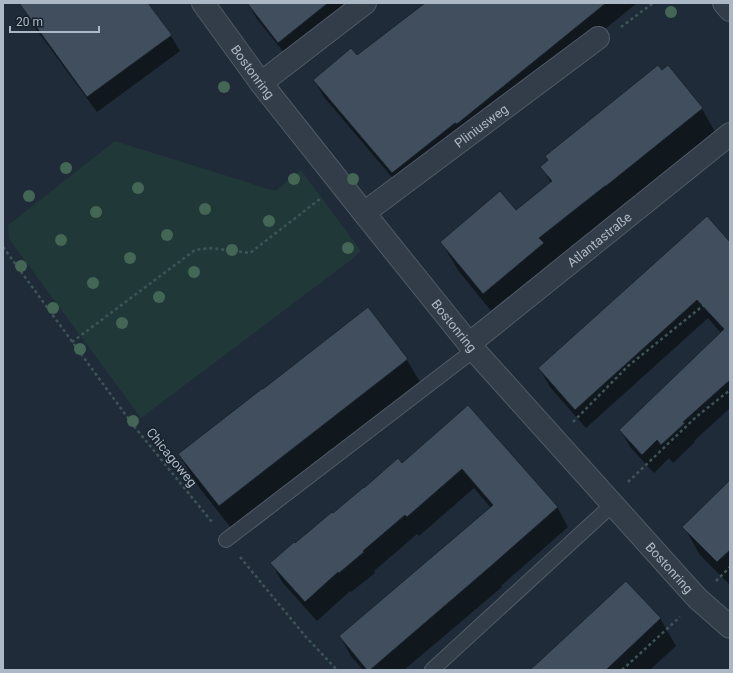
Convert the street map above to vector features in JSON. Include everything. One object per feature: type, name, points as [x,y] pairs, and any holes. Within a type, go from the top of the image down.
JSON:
[{"type":"street","name":"Bostonring","points":[[203,3],[261,83],[364,214],[472,347],[697,598],[730,627]]},
{"type":"street","points":[[261,83],[365,3]]},
{"type":"street","points":[[724,3],[730,10]]},
{"type":"street","name":"Pliniusweg","points":[[364,214],[598,38]]},
{"type":"street","name":"Atlantastraße","points":[[472,347],[730,134]]},
{"type":"lane","points":[[226,540],[472,347]]},
{"type":"lane","points":[[432,670],[613,504]]},
{"type":"path","points":[[598,38],[616,30],[653,3]]},
{"type":"path","points":[[72,342],[195,250],[211,248],[250,253],[340,183]]},
{"type":"path","name":"Chicagoweg","points":[[3,247],[133,426],[306,637],[337,670]]},
{"type":"path","points":[[570,425],[628,366],[730,284]]},
{"type":"path","points":[[629,481],[696,417],[730,390]]},
{"type":"path","points":[[622,670],[677,620],[697,598]]},
{"type":"green space","points":[[115,141],[275,191],[301,170],[361,251],[141,418],[9,239],[8,225]]},
{"type":"building","points":[[19,3],[148,3],[172,35],[87,97]]},
{"type":"building","points":[[247,3],[328,3],[278,43]]},
{"type":"building","points":[[425,3],[606,3],[457,124],[455,123],[392,173],[313,80],[351,48],[357,55]]},
{"type":"building","points":[[658,65],[662,70],[668,65],[703,108],[539,238],[544,243],[483,294],[440,242],[500,191],[516,210],[552,181],[540,167],[548,160],[545,156]]},
{"type":"building","points":[[707,216],[730,242],[730,380],[683,422],[685,423],[661,445],[657,440],[642,455],[619,430],[724,329],[697,300],[575,410],[538,368]]},
{"type":"building","points":[[368,307],[408,359],[219,506],[178,454]]},
{"type":"building","points":[[468,405],[558,507],[370,670],[367,670],[339,636],[493,505],[462,469],[407,517],[405,515],[305,602],[270,563],[294,542],[295,543],[364,488],[398,458],[402,463]]},
{"type":"building","points":[[730,480],[730,550],[717,562],[682,527]]},
{"type":"building","points":[[626,581],[661,618],[606,670],[530,670]]}]
